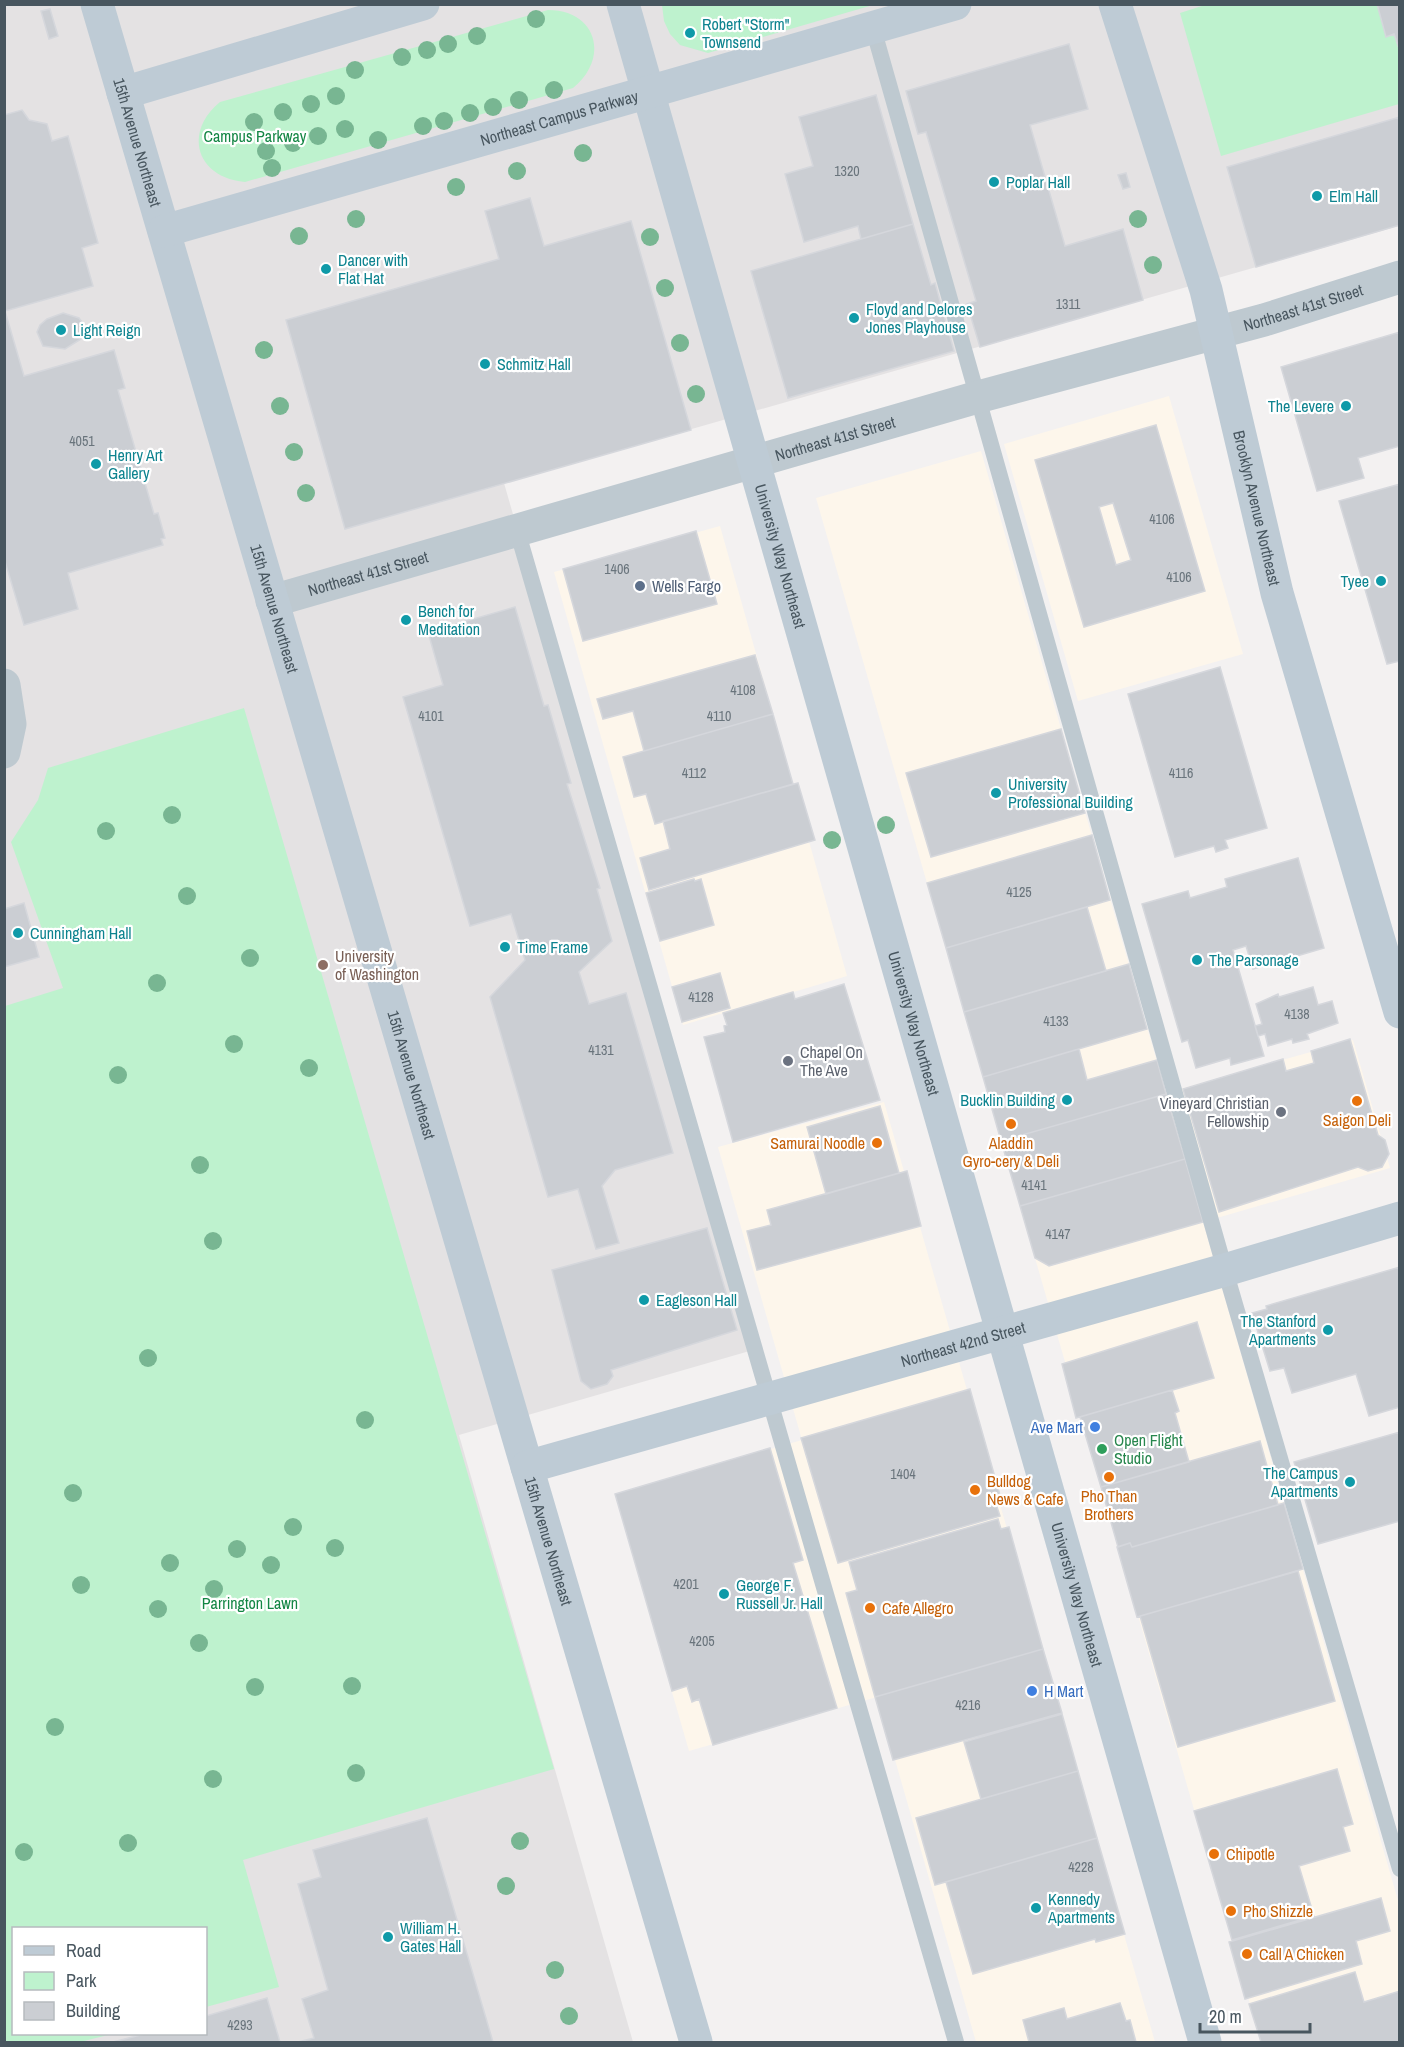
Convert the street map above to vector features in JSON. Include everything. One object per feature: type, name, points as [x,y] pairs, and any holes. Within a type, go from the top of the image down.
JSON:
[{"type":"street","name":"15th Avenue Northeast","points":[[97,4],[696,2043]]},
{"type":"street","points":[[123,93],[380,10],[423,4]]},
{"type":"street","name":"University Way Northeast","points":[[623,4],[1204,2043]]},
{"type":"street","name":"Northeast Campus Parkway","points":[[164,231],[955,4]]},
{"type":"street","name":"Brooklyn Avenue Northeast","points":[[1115,4],[1206,290],[1277,594],[1400,1012]]},
{"type":"street","name":"Northeast 41st Street","points":[[273,601],[978,397],[1264,320],[1400,277]]},
{"type":"street","points":[[4,685],[10,724],[4,752]]},
{"type":"street","name":"Northeast 42nd Street","points":[[527,1467],[1002,1334],[1400,1218]]},
{"type":"lane","points":[[873,28],[1226,1270],[1400,1869]]},
{"type":"lane","points":[[517,530],[956,2043]]},
{"type":"shaded area","name":"University of Washington","points":[[5,5],[1399,5],[1399,226],[504,483],[753,1350],[459,1435],[633,2042],[5,2042]]},
{"type":"shaded area","points":[[1169,396],[1243,654],[1078,701],[1004,444]]},
{"type":"shaded area","points":[[981,451],[1166,1093],[1353,1040],[1390,1168],[1203,1222],[1399,1904],[1399,2042],[1261,2042],[816,498]]},
{"type":"shaded area","points":[[720,526],[847,976],[683,1025],[554,572]]},
{"type":"shaded area","points":[[884,1102],[1155,2042],[976,2042],[877,1697],[689,1751],[615,1494],[802,1440],[718,1147]]},
{"type":"green space","points":[[662,4],[873,5],[708,53],[680,45],[670,34],[664,21]]},
{"type":"green space","points":[[1208,4],[1377,5],[1386,36],[1394,34],[1399,51],[1399,104],[1221,156],[1180,13]]},
{"type":"green space","name":"Campus Parkway","points":[[548,10],[565,12],[578,18],[593,38],[592,63],[585,76],[573,88],[245,182],[228,179],[215,172],[200,152],[201,127],[208,114],[220,102]]},
{"type":"green space","name":"Parrington Lawn","points":[[244,708],[554,1769],[243,1860],[279,1987],[207,2007],[207,1927],[12,1927],[12,2035],[108,2035],[80,2042],[5,2042],[5,1006],[63,988],[11,842],[38,800],[48,768]]},
{"type":"building","points":[[1377,4],[1400,4],[1400,51],[1394,34],[1386,37]]},
{"type":"building","points":[[50,9],[58,36],[49,39],[41,11]]},
{"type":"building","name":"Poplar Hall","points":[[1069,44],[1088,109],[1030,125],[1065,246],[1123,229],[1143,300],[980,347],[967,304],[976,301],[926,132],[918,134],[906,91]]},
{"type":"building","points":[[876,95],[913,224],[861,239],[858,226],[804,242],[785,174],[813,166],[799,117]]},
{"type":"building","points":[[22,110],[29,120],[47,124],[52,141],[68,136],[98,243],[82,248],[93,286],[5,311],[24,376],[114,350],[125,388],[118,390],[154,514],[158,513],[165,538],[161,539],[163,545],[68,573],[78,609],[24,625],[4,558],[4,115]]},
{"type":"building","name":"Elm Hall","points":[[1400,117],[1400,225],[1256,267],[1227,167]]},
{"type":"building","points":[[1126,173],[1130,187],[1123,189],[1118,175]]},
{"type":"building","name":"Schmitz Hall","points":[[530,198],[544,246],[631,221],[691,430],[345,529],[286,320],[499,259],[485,211]]},
{"type":"building","name":"Floyd and Delores Jones Playhouse","points":[[913,224],[931,285],[935,283],[954,351],[788,398],[751,271]]},
{"type":"building","name":"Light Reign","points":[[63,313],[79,318],[82,322],[84,327],[81,339],[65,349],[43,346],[37,332],[40,325],[47,319]]},
{"type":"building","name":"The Levere","points":[[1400,332],[1400,446],[1358,458],[1364,478],[1317,491],[1281,367]]},
{"type":"building","points":[[1156,425],[1205,591],[1084,627],[1035,460]],"holes":[[[1113,503],[1131,560],[1116,565],[1099,507]]]},
{"type":"building","name":"Tyee","points":[[1400,484],[1400,661],[1387,664],[1339,501]]},
{"type":"building","name":"Wells Fargo","points":[[696,531],[717,604],[583,641],[563,569]]},
{"type":"building","points":[[515,607],[544,706],[548,705],[571,783],[567,784],[600,888],[597,889],[612,941],[579,972],[589,1004],[626,993],[673,1153],[615,1170],[602,1186],[619,1243],[596,1249],[578,1189],[548,1197],[490,997],[525,960],[511,914],[470,926],[403,697],[443,685],[428,632]]},
{"type":"building","points":[[755,655],[773,714],[644,751],[633,711],[603,719],[597,699]]},
{"type":"building","points":[[1220,667],[1267,828],[1225,840],[1228,848],[1216,852],[1214,846],[1175,857],[1128,694]]},
{"type":"building","points":[[773,714],[793,784],[655,824],[646,794],[634,797],[623,757]]},
{"type":"building","name":"University Professional Building","points":[[1061,729],[1085,813],[931,857],[906,773]]},
{"type":"building","points":[[798,783],[815,840],[649,890],[640,858],[670,849],[663,821]]},
{"type":"building","points":[[1092,835],[1110,900],[946,948],[927,883]]},
{"type":"building","name":"The Parsonage","points":[[1298,858],[1324,948],[1253,969],[1246,946],[1233,950],[1264,1056],[1231,1065],[1230,1058],[1196,1068],[1188,1040],[1182,1042],[1142,904],[1188,891],[1190,898],[1227,887],[1225,879]]},
{"type":"building","points":[[694,879],[695,881],[701,879],[714,925],[660,941],[646,893]]},
{"type":"building","name":"Cunningham Hall","points":[[24,903],[39,957],[4,967],[4,909]]},
{"type":"building","points":[[1087,907],[1106,971],[964,1012],[946,948]]},
{"type":"building","points":[[1129,964],[1147,1029],[983,1077],[964,1012]]},
{"type":"building","points":[[720,973],[730,1008],[682,1022],[672,987]]},
{"type":"building","name":"Chapel On The Ave","points":[[844,984],[880,1100],[733,1142],[704,1037],[725,1032],[724,1026],[727,1025],[723,1013],[793,992],[795,999]]},
{"type":"building","points":[[1313,987],[1318,1005],[1332,1001],[1338,1023],[1307,1034],[1309,1039],[1293,1043],[1292,1039],[1268,1046],[1265,1034],[1258,1036],[1255,1026],[1262,1024],[1256,1004],[1278,994],[1279,997]]},
{"type":"building","name":"Vineyard Christian Fellowship","points":[[1350,1039],[1378,1135],[1385,1140],[1389,1154],[1382,1167],[1368,1171],[1358,1167],[1219,1212],[1183,1089],[1283,1059],[1286,1071],[1314,1063],[1311,1051]]},
{"type":"building","name":"Bucklin Building","points":[[1079,1049],[1087,1080],[1157,1060],[1166,1094],[1001,1141],[983,1077]]},
{"type":"building","points":[[1166,1094],[1185,1159],[1020,1206],[1001,1141]]},
{"type":"building","points":[[880,1106],[899,1173],[826,1194],[807,1127]]},
{"type":"building","points":[[1185,1159],[1203,1222],[1049,1266],[1035,1258],[1020,1206]]},
{"type":"building","points":[[907,1171],[921,1226],[757,1270],[747,1231],[771,1225],[767,1210]]},
{"type":"building","name":"Eagleson Hall","points":[[707,1228],[737,1330],[611,1370],[613,1376],[607,1384],[591,1389],[581,1381],[552,1270]]},
{"type":"building","name":"The Stanford Apartments","points":[[1400,1267],[1400,1407],[1369,1416],[1356,1374],[1292,1393],[1284,1368],[1270,1371],[1252,1313],[1267,1309],[1266,1306]]},
{"type":"building","points":[[1197,1322],[1214,1378],[1076,1418],[1062,1364]]},
{"type":"building","points":[[970,1389],[1002,1502],[996,1504],[1000,1516],[838,1563],[801,1438]]},
{"type":"building","points":[[1172,1390],[1179,1411],[1175,1413],[1189,1462],[1101,1487],[1080,1417]]},
{"type":"building","name":"The Campus Apartments","points":[[1400,1432],[1400,1521],[1318,1544],[1294,1462]]},
{"type":"building","points":[[1260,1441],[1278,1505],[1132,1547],[1130,1543],[1118,1547],[1101,1487]]},
{"type":"building","name":"George F. Russell Jr. Hall","points":[[770,1448],[803,1560],[793,1563],[837,1708],[713,1745],[699,1699],[692,1702],[687,1686],[672,1691],[615,1494]]},
{"type":"building","points":[[1284,1503],[1303,1569],[1137,1617],[1117,1547],[1130,1543],[1132,1547]]},
{"type":"building","points":[[998,1519],[1001,1529],[1009,1527],[1043,1649],[875,1697],[846,1593],[857,1590],[849,1562]]},
{"type":"building","points":[[1298,1571],[1335,1701],[1178,1747],[1140,1616]]},
{"type":"building","points":[[1043,1649],[1062,1713],[893,1760],[875,1697]]},
{"type":"building","points":[[1062,1714],[1078,1771],[981,1799],[964,1742]]},
{"type":"building","points":[[1337,1769],[1353,1824],[1343,1827],[1350,1851],[1299,1866],[1314,1916],[1232,1940],[1194,1811]]},
{"type":"building","points":[[1078,1771],[1097,1838],[935,1885],[916,1818]]},
{"type":"building","name":"William H. Gates Hall","points":[[427,1818],[493,2042],[298,2042],[314,2038],[302,1999],[328,1990],[298,1884],[321,1877],[313,1850]]},
{"type":"building","name":"Kennedy Apartments","points":[[1097,1838],[1125,1934],[1096,1942],[1095,1939],[973,1974],[946,1882]]},
{"type":"building","points":[[1381,1898],[1390,1931],[1356,1941],[1362,1964],[1245,1999],[1229,1942]]},
{"type":"building","points":[[1355,1972],[1364,2002],[1400,1991],[1400,2042],[1261,2042],[1249,2004]]},
{"type":"building","points":[[267,1998],[280,2042],[113,2042],[140,2035],[207,2035],[207,2016]]},
{"type":"building","points":[[1120,2003],[1126,2021],[1130,2020],[1136,2042],[1029,2042],[1023,2020],[1064,2008],[1067,2019]]},
{"type":"place","name":"Robert \"Storm\" Townsend","points":[[690,33]]},
{"type":"place","name":"Poplar Hall","points":[[994,182]]},
{"type":"place","name":"Elm Hall","points":[[1317,196]]},
{"type":"place","name":"Dancer with Flat Hat","points":[[326,269]]},
{"type":"place","name":"Floyd and Delores Jones Playhouse","points":[[854,318]]},
{"type":"place","name":"Light Reign","points":[[61,330]]},
{"type":"place","name":"Schmitz Hall","points":[[485,364]]},
{"type":"place","name":"The Levere","points":[[1346,406]]},
{"type":"place","name":"Henry Art Gallery","points":[[96,464]]},
{"type":"place","name":"Tyee","points":[[1381,581]]},
{"type":"place","name":"Wells Fargo","points":[[640,586]]},
{"type":"place","name":"Bench for Meditation","points":[[406,620]]},
{"type":"place","name":"University Professional Building","points":[[996,793]]},
{"type":"place","name":"Cunningham Hall","points":[[18,933]]},
{"type":"place","name":"Time Frame","points":[[505,947]]},
{"type":"place","name":"The Parsonage","points":[[1197,960]]},
{"type":"place","name":"University of Washington","points":[[323,965]]},
{"type":"place","name":"Chapel On The Ave","points":[[788,1061]]},
{"type":"place","name":"Bucklin Building","points":[[1067,1100]]},
{"type":"place","name":"Saigon Deli","points":[[1357,1101]]},
{"type":"place","name":"Vineyard Christian Fellowship","points":[[1281,1112]]},
{"type":"place","name":"Aladdin Gyro-cery & Deli","points":[[1011,1124]]},
{"type":"place","name":"Samurai Noodle","points":[[877,1143]]},
{"type":"place","name":"Eagleson Hall","points":[[644,1300]]},
{"type":"place","name":"The Stanford Apartments","points":[[1328,1330]]},
{"type":"place","name":"Ave Mart","points":[[1095,1427]]},
{"type":"place","name":"Open Flight Studio","points":[[1102,1449]]},
{"type":"place","name":"Pho Than Brothers","points":[[1109,1477]]},
{"type":"place","name":"The Campus Apartments","points":[[1350,1482]]},
{"type":"place","name":"Bulldog News & Cafe","points":[[975,1490]]},
{"type":"place","name":"George F. Russell Jr. Hall","points":[[724,1594]]},
{"type":"place","name":"Cafe Allegro","points":[[870,1608]]},
{"type":"place","name":"H Mart","points":[[1032,1691]]},
{"type":"place","name":"Chipotle","points":[[1214,1854]]},
{"type":"place","name":"Kennedy Apartments","points":[[1036,1908]]},
{"type":"place","name":"Pho Shizzle","points":[[1231,1911]]},
{"type":"place","name":"William H. Gates Hall","points":[[388,1937]]},
{"type":"place","name":"Call A Chicken","points":[[1247,1954]]}]
